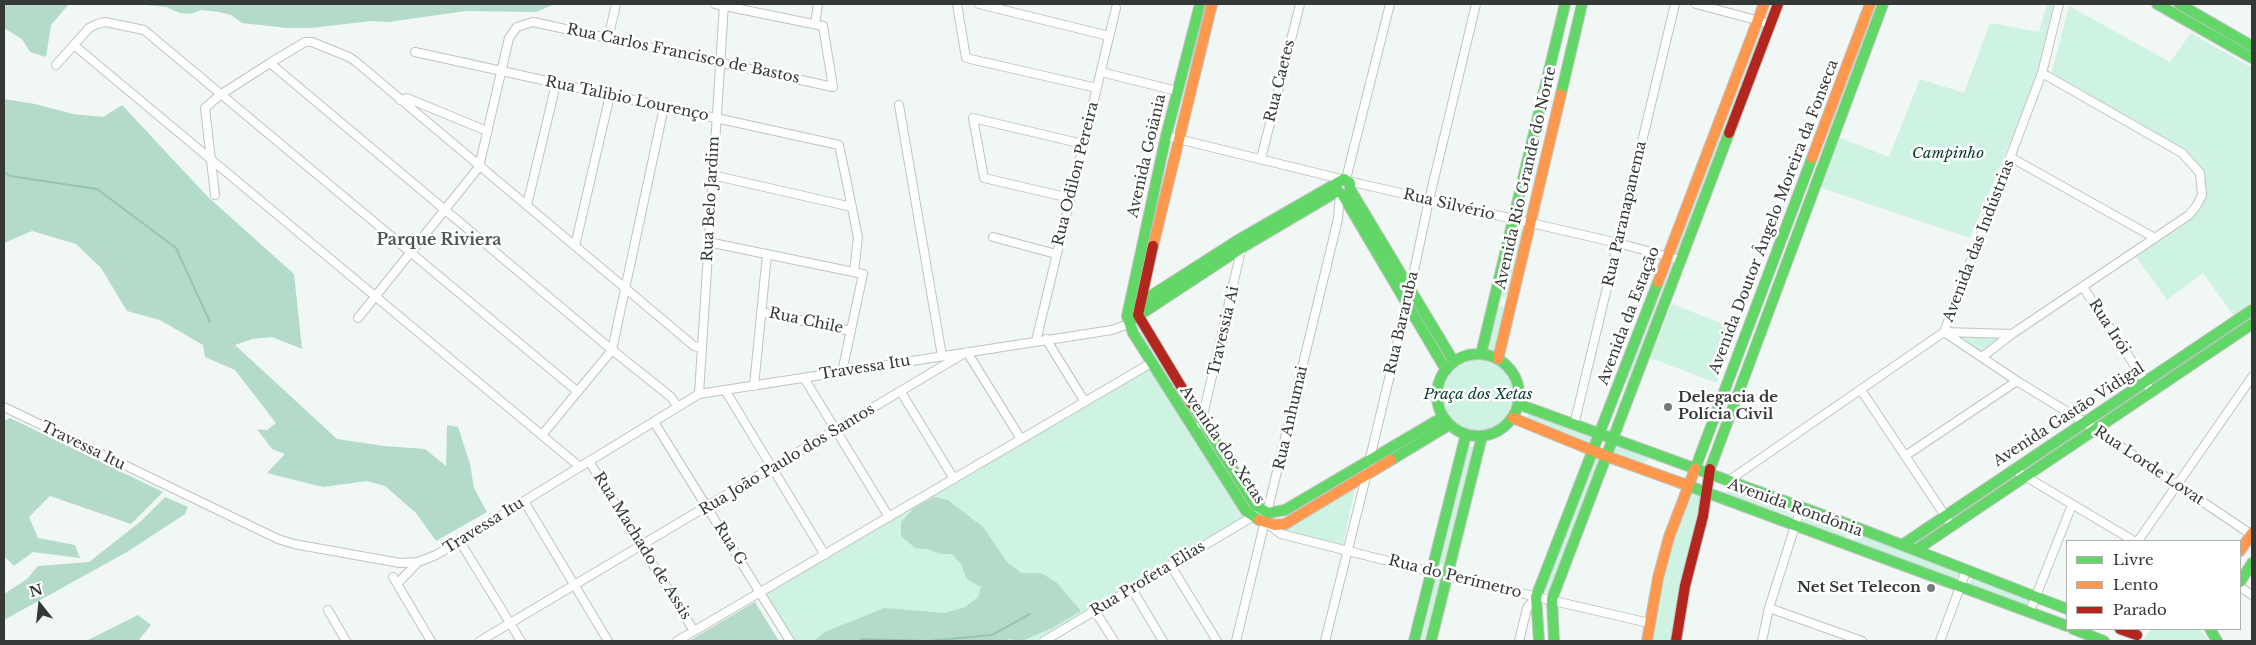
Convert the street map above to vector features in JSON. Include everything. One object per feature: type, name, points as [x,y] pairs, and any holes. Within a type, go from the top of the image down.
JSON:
[{"type":"street","points":[[608,39],[616,4]]},
{"type":"street","points":[[716,4],[815,24],[818,4]]},
{"type":"street","points":[[957,4],[966,58],[1097,88]]},
{"type":"street","points":[[979,4],[1109,36]]},
{"type":"street","name":"Avenida Goiânia","points":[[1128,320],[1166,136],[1200,4]]},
{"type":"street","name":"Avenida Goiânia","points":[[1139,304],[1212,4]]},
{"type":"street","name":"Rua Caetes","points":[[1261,159],[1300,4]]},
{"type":"street","name":"Rua Anhumai","points":[[1236,641],[1338,219],[1343,186],[1390,4]]},
{"type":"street","name":"Rua Bararuba","points":[[1325,641],[1367,474],[1429,200],[1476,4]]},
{"type":"street","name":"Avenida Rio Grande do Norte","points":[[1481,354],[1515,220],[1565,4]]},
{"type":"street","name":"Avenida Rio Grande do Norte","points":[[1498,359],[1513,303],[1582,4]]},
{"type":"street","name":"Rua Paranapanema","points":[[1574,425],[1675,4]]},
{"type":"street","points":[[1696,4],[1771,24]]},
{"type":"street","name":"Avenida da Estação","points":[[1539,641],[1536,597],[1594,452],[1764,4]]},
{"type":"street","name":"Avenida da Estação","points":[[1554,641],[1552,599],[1778,4]]},
{"type":"street","name":"Avenida Doutor Ângelo Moreira da Fonseca","points":[[1676,641],[1685,586],[1697,542],[1708,474],[1749,359],[1821,136],[1870,4]]},
{"type":"street","name":"Avenida Doutor Ângelo Moreira da Fonseca","points":[[1646,641],[1658,578],[1669,536],[1738,355],[1771,287],[1832,140],[1883,4]]},
{"type":"street","name":"Avenida das Indústrias","points":[[1728,480],[1944,332],[2042,73],[2059,4]]},
{"type":"street","points":[[2157,4],[2252,58]]},
{"type":"street","points":[[2179,4],[2252,46]]},
{"type":"street","name":"Rua Belo Jardim","points":[[699,394],[715,118],[724,5]]},
{"type":"street","name":"Rua Odilon Pereira","points":[[1036,341],[1116,8]]},
{"type":"street","points":[[56,65],[75,46],[89,28],[105,22],[144,30],[578,392]]},
{"type":"street","name":"Rua Carlos Francisco de Bastos","points":[[500,72],[509,38],[517,27],[533,22],[833,87],[823,26],[815,24]]},
{"type":"street","points":[[215,195],[205,108],[220,95],[270,63],[305,42],[312,42],[349,57],[694,346],[702,348]]},
{"type":"street","points":[[75,46],[580,467]]},
{"type":"street","name":"Rua Talibio Lourenço","points":[[414,52],[839,145],[852,207]]},
{"type":"street","points":[[270,63],[444,211],[672,398],[678,407]]},
{"type":"street","points":[[358,318],[479,167],[500,72]]},
{"type":"street","points":[[1101,72],[1177,91]]},
{"type":"street","points":[[1982,357],[2012,334],[2189,215],[2198,205],[2203,189],[2198,168],[2174,147],[2042,73]]},
{"type":"street","points":[[528,205],[556,84]]},
{"type":"street","points":[[575,246],[610,95]]},
{"type":"street","points":[[400,100],[407,98],[487,131]]},
{"type":"street","points":[[899,105],[942,356]]},
{"type":"street","points":[[542,435],[612,350],[664,107]]},
{"type":"street","points":[[1070,198],[984,178],[972,118],[1083,144]]},
{"type":"street","name":"Rua Silvério","points":[[1166,136],[1261,159],[1343,186],[1429,200],[1680,260]]},
{"type":"street","points":[[1821,136],[1832,140]]},
{"type":"street","points":[[2010,157],[2155,238]]},
{"type":"street","points":[[712,175],[852,207],[859,244],[854,272]]},
{"type":"street","points":[[1128,320],[1139,304],[1156,291],[1343,186]]},
{"type":"street","points":[[1343,186],[1410,288],[1454,362]]},
{"type":"street","points":[[1343,186],[1407,304],[1446,370]]},
{"type":"street","points":[[993,237],[1056,254]]},
{"type":"street","points":[[708,242],[863,274],[842,372]]},
{"type":"street","points":[[1128,320],[1240,244]]},
{"type":"street","name":"Travessia Ai","points":[[1203,423],[1240,244]]},
{"type":"street","points":[[754,386],[766,254]]},
{"type":"street","name":"Rua Irói","points":[[2083,287],[2149,387]]},
{"type":"street","points":[[1143,288],[1156,291]]},
{"type":"street","points":[[1495,299],[1513,303]]},
{"type":"street","points":[[1138,315],[1139,304]]},
{"type":"street","name":"Avenida Gastão Vidigal","points":[[1916,550],[2095,430],[2252,310]]},
{"type":"street","name":"Rua Chile","points":[[761,312],[851,331]]},
{"type":"street","name":"Avenida dos Xetas","points":[[1138,315],[1203,423],[1255,504],[1275,525],[1285,524],[1367,474],[1446,421]]},
{"type":"street","name":"Rua João Paulo dos Santos","points":[[480,641],[967,352],[1112,330],[1128,320]]},
{"type":"street","name":"Avenida dos Xetas","points":[[1128,320],[1151,363],[1192,430],[1246,512],[1253,518],[1285,510],[1446,421]]},
{"type":"street","name":"Avenida Gastão Vidigal","points":[[1902,544],[2084,422],[2149,387],[2252,324]]},
{"type":"street","points":[[1944,332],[2012,334]]},
{"type":"street","name":"Rua Lorde Lovat","points":[[1944,332],[2017,381],[2084,422],[2252,534]]},
{"type":"street","points":[[1046,339],[1085,402]]},
{"type":"street","points":[[967,352],[1021,439]]},
{"type":"street","name":"Travessa Itu","points":[[4,407],[278,539],[312,548],[400,563],[418,562],[436,555],[699,394],[967,352]]},
{"type":"street","points":[[1481,354],[1498,359],[1510,369],[1517,382],[1518,404],[1513,418],[1496,432],[1482,436],[1466,434],[1446,421],[1440,409],[1437,393],[1442,377],[1454,362],[1462,357],[1481,354]]},
{"type":"street","points":[[1738,355],[1749,359]]},
{"type":"street","points":[[677,641],[1151,363]]},
{"type":"street","points":[[2139,540],[2252,377]]},
{"type":"street","points":[[804,378],[889,517]]},
{"type":"street","points":[[1906,456],[2017,381]]},
{"type":"street","points":[[725,390],[825,554]]},
{"type":"street","points":[[1861,390],[1952,526]]},
{"type":"street","points":[[901,392],[954,479]]},
{"type":"street","name":"Avenida Rondônia","points":[[1518,404],[1902,544],[1966,571],[2066,609]]},
{"type":"street","name":"Avenida Rondônia","points":[[1513,418],[1594,452],[1847,543],[2066,626]]},
{"type":"street","name":"Rua G","points":[[654,422],[790,641]]},
{"type":"street","points":[[1192,430],[1203,423]]},
{"type":"street","points":[[1414,641],[1466,434]]},
{"type":"street","points":[[1430,641],[1482,436]]},
{"type":"street","name":"Rua Machado de Assis","points":[[589,461],[694,631]]},
{"type":"street","points":[[2013,469],[2025,478],[2132,540]]},
{"type":"street","points":[[524,501],[608,641]]},
{"type":"street","points":[[2030,611],[2072,505]]},
{"type":"street","points":[[1762,641],[1769,608],[1801,507]]},
{"type":"street","name":"Rua do Perímetro","points":[[1265,515],[1281,534],[1447,576],[1649,622]]},
{"type":"street","name":"Rua Profeta Elias","points":[[1044,641],[1253,518]]},
{"type":"street","points":[[1847,543],[1853,526]]},
{"type":"street","points":[[2241,550],[2252,534]]},
{"type":"street","points":[[459,540],[521,641]]},
{"type":"street","points":[[418,562],[395,580],[431,641]]},
{"type":"street","points":[[2241,580],[2252,564]]},
{"type":"street","points":[[1172,566],[1217,641]]},
{"type":"street","points":[[1940,641],[1966,571]]},
{"type":"street","points":[[1132,589],[1163,641]]},
{"type":"street","points":[[2241,589],[2252,595]]},
{"type":"street","points":[[1519,641],[1527,608],[1536,597]]},
{"type":"street","points":[[1769,608],[1862,641]]},
{"type":"street","points":[[328,610],[346,641]]},
{"type":"street","points":[[1095,611],[1114,641]]},
{"type":"street","points":[[2076,630],[2104,641]]},
{"type":"street","points":[[2123,630],[2138,635]]},
{"type":"street","points":[[2211,630],[2218,641]]},
{"type":"green space","points":[[4,4],[69,4],[51,25],[46,57],[30,52],[22,39],[4,28]]},
{"type":"green space","points":[[137,4],[555,4],[536,12],[466,11],[388,22],[371,21],[311,28],[287,28],[242,23],[231,15],[219,12],[201,10],[190,14],[180,13],[166,7]]},
{"type":"green space","points":[[1202,4],[1207,4],[1175,128],[1173,125]]},
{"type":"green space","points":[[1875,4],[1880,4],[1830,134],[1826,133]]},
{"type":"green space","name":"Campinho","points":[[2047,4],[2055,4],[2035,83],[1970,238],[1819,187],[1838,137],[1889,157],[1920,79],[1964,93],[1990,23],[2039,32]]},
{"type":"green space","points":[[2069,6],[2170,62],[2191,33],[2252,68],[2252,302],[2234,316],[2203,273],[2167,300],[2134,254],[2190,217],[2202,204],[2207,191],[2201,167],[2181,148],[2051,75]]},
{"type":"green space","points":[[1759,27],[1765,29],[1679,257],[1673,255]]},
{"type":"green space","points":[[4,99],[35,104],[73,114],[103,117],[122,105],[207,196],[294,274],[302,349],[272,337],[252,339],[235,345],[337,439],[384,446],[425,449],[446,466],[447,425],[458,427],[470,464],[474,488],[487,512],[436,541],[416,513],[385,486],[367,481],[323,487],[267,473],[285,454],[272,449],[257,429],[267,430],[276,423],[235,370],[205,357],[203,345],[160,320],[127,311],[101,268],[76,244],[32,231],[4,243]]},
{"type":"green space","points":[[1516,228],[1524,230],[1508,296],[1503,297],[1500,294]]},
{"type":"green space","points":[[1669,265],[1674,267],[1629,384],[1624,383]]},
{"type":"green space","points":[[1672,304],[1736,329],[1717,383],[1650,358]]},
{"type":"green space","points":[[1503,306],[1505,309],[1495,351],[1490,352],[1486,350],[1497,307]]},
{"type":"green space","points":[[1138,325],[1197,421],[1193,423],[1133,327]]},
{"type":"green space","points":[[1962,337],[1996,338],[1997,339],[1981,352]]},
{"type":"green space","name":"Praça dos Xetas","points":[[1471,359],[1485,359],[1504,369],[1514,388],[1514,402],[1504,421],[1485,431],[1471,431],[1452,421],[1442,402],[1442,388],[1452,369]]},
{"type":"green space","points":[[1150,369],[1243,518],[1035,641],[795,641],[764,594]]},
{"type":"green space","points":[[1530,412],[1590,436],[1592,441],[1589,444],[1526,418]]},
{"type":"green space","points":[[10,418],[163,492],[131,524],[50,496],[29,517],[38,538],[75,545],[80,558],[33,552],[14,566],[4,556],[4,421]]},
{"type":"green space","points":[[1466,445],[1473,447],[1444,564],[1437,563]]},
{"type":"green space","points":[[1619,446],[1650,458],[1641,466],[1614,455],[1614,448]]},
{"type":"green space","points":[[1595,457],[1601,459],[1548,593],[1543,591]]},
{"type":"green space","points":[[1732,487],[1793,509],[1791,516],[1729,496],[1726,491]]},
{"type":"green space","points":[[1355,488],[1343,545],[1283,531]]},
{"type":"green space","points":[[1691,491],[1703,494],[1672,641],[1651,641],[1657,600],[1670,550]]},
{"type":"green space","points":[[165,497],[188,507],[185,514],[127,552],[4,620],[4,594],[27,579],[38,566],[89,562],[140,522]]},
{"type":"green space","points":[[934,497],[948,500],[983,527],[1007,562],[1021,573],[1041,573],[1056,582],[1081,611],[1052,628],[1022,641],[1009,639],[1004,641],[813,641],[825,632],[884,608],[945,613],[965,607],[978,597],[981,587],[967,579],[961,564],[952,554],[941,554],[927,549],[915,548],[901,536],[901,522],[914,508]]},
{"type":"green space","points":[[1806,516],[1847,529],[1849,533],[1845,538],[1805,524],[1803,521]]},
{"type":"green space","points":[[1859,533],[1959,573],[1958,578],[1854,541],[1856,534]]},
{"type":"green space","points":[[1434,577],[1441,579],[1426,641],[1418,641]]},
{"type":"green space","points":[[1973,578],[2029,599],[2026,607],[1971,585],[1970,582]]},
{"type":"green space","points":[[755,602],[779,641],[689,641]]},
{"type":"green space","points":[[138,615],[151,625],[138,641],[86,641]]},
{"type":"green space","points":[[2151,630],[2200,630],[2209,641],[2142,641]]},
{"type":"waterway","points":[[4,172],[10,176],[97,189],[176,248],[210,322]]},
{"type":"waterway","points":[[859,641],[863,639],[928,641],[992,635],[1030,614]]},
{"type":"traffic: fast","points":[[1200,4],[1166,136],[1127,316],[1133,333],[1246,511],[1259,520]]},
{"type":"traffic: fast","points":[[1481,354],[1565,4]]},
{"type":"traffic: fast","points":[[1561,94],[1582,4]]},
{"type":"traffic: fast","points":[[1710,469],[1883,4]]},
{"type":"traffic: fast","points":[[2157,4],[2252,58]]},
{"type":"traffic: fast","points":[[2179,4],[2252,46]]},
{"type":"traffic: fast","points":[[1554,641],[1552,599],[1729,133]]},
{"type":"traffic: fast","points":[[1695,469],[1812,158]]},
{"type":"traffic: fast","points":[[1138,304],[1238,240],[1344,179],[1350,183],[1350,189],[1454,362]]},
{"type":"traffic: fast","points":[[1135,318],[1243,247],[1338,191]]},
{"type":"traffic: fast","points":[[1342,194],[1446,370]]},
{"type":"traffic: fast","points":[[1539,641],[1536,597],[1658,282]]},
{"type":"traffic: fast","points":[[1902,545],[2252,310]]},
{"type":"traffic: fast","points":[[1916,550],[2252,324]]},
{"type":"traffic: fast","points":[[1478,354],[1494,357],[1507,366],[1516,379],[1519,395],[1516,411],[1507,424],[1494,433],[1478,436],[1462,433],[1449,424],[1440,411],[1437,395],[1440,379],[1449,366],[1462,357],[1478,354]]},
{"type":"traffic: fast","points":[[1191,403],[1255,505],[1268,513],[1285,510],[1443,417]]},
{"type":"traffic: fast","points":[[1518,404],[1853,526],[2066,609]]},
{"type":"traffic: fast","points":[[1391,460],[1449,425]]},
{"type":"traffic: fast","points":[[1414,641],[1466,434]]},
{"type":"traffic: fast","points":[[1431,641],[1482,436]]},
{"type":"traffic: fast","points":[[1681,483],[2066,626]]},
{"type":"traffic: fast","points":[[2241,580],[2252,563]]},
{"type":"traffic: fast","points":[[2076,630],[2104,641]]},
{"type":"traffic: fast","points":[[2211,630],[2217,641]]},
{"type":"traffic: slow","points":[[1153,246],[1212,4]]},
{"type":"traffic: slow","points":[[1658,282],[1764,4]]},
{"type":"traffic: slow","points":[[1812,158],[1870,4]]},
{"type":"traffic: slow","points":[[1498,359],[1561,94]]},
{"type":"traffic: slow","points":[[1513,418],[1606,456],[1681,483]]},
{"type":"traffic: slow","points":[[1259,520],[1275,525],[1285,524],[1391,460]]},
{"type":"traffic: slow","points":[[1647,641],[1658,578],[1669,537],[1695,469]]},
{"type":"traffic: slow","points":[[2241,550],[2252,533]]},
{"type":"traffic: jam","points":[[1729,133],[1778,4]]},
{"type":"traffic: jam","points":[[1153,246],[1138,315],[1191,403]]},
{"type":"traffic: jam","points":[[1676,641],[1685,586],[1703,516],[1710,469]]},
{"type":"traffic: jam","points":[[2123,630],[2137,635]]},
{"type":"place","name":"Delegacia de Polícia Civil","points":[[1668,407]]},
{"type":"place","name":"Net Set Telecon","points":[[1931,588]]},
{"type":"district","name":"Parque Riviera","points":[[439,240]]}]
